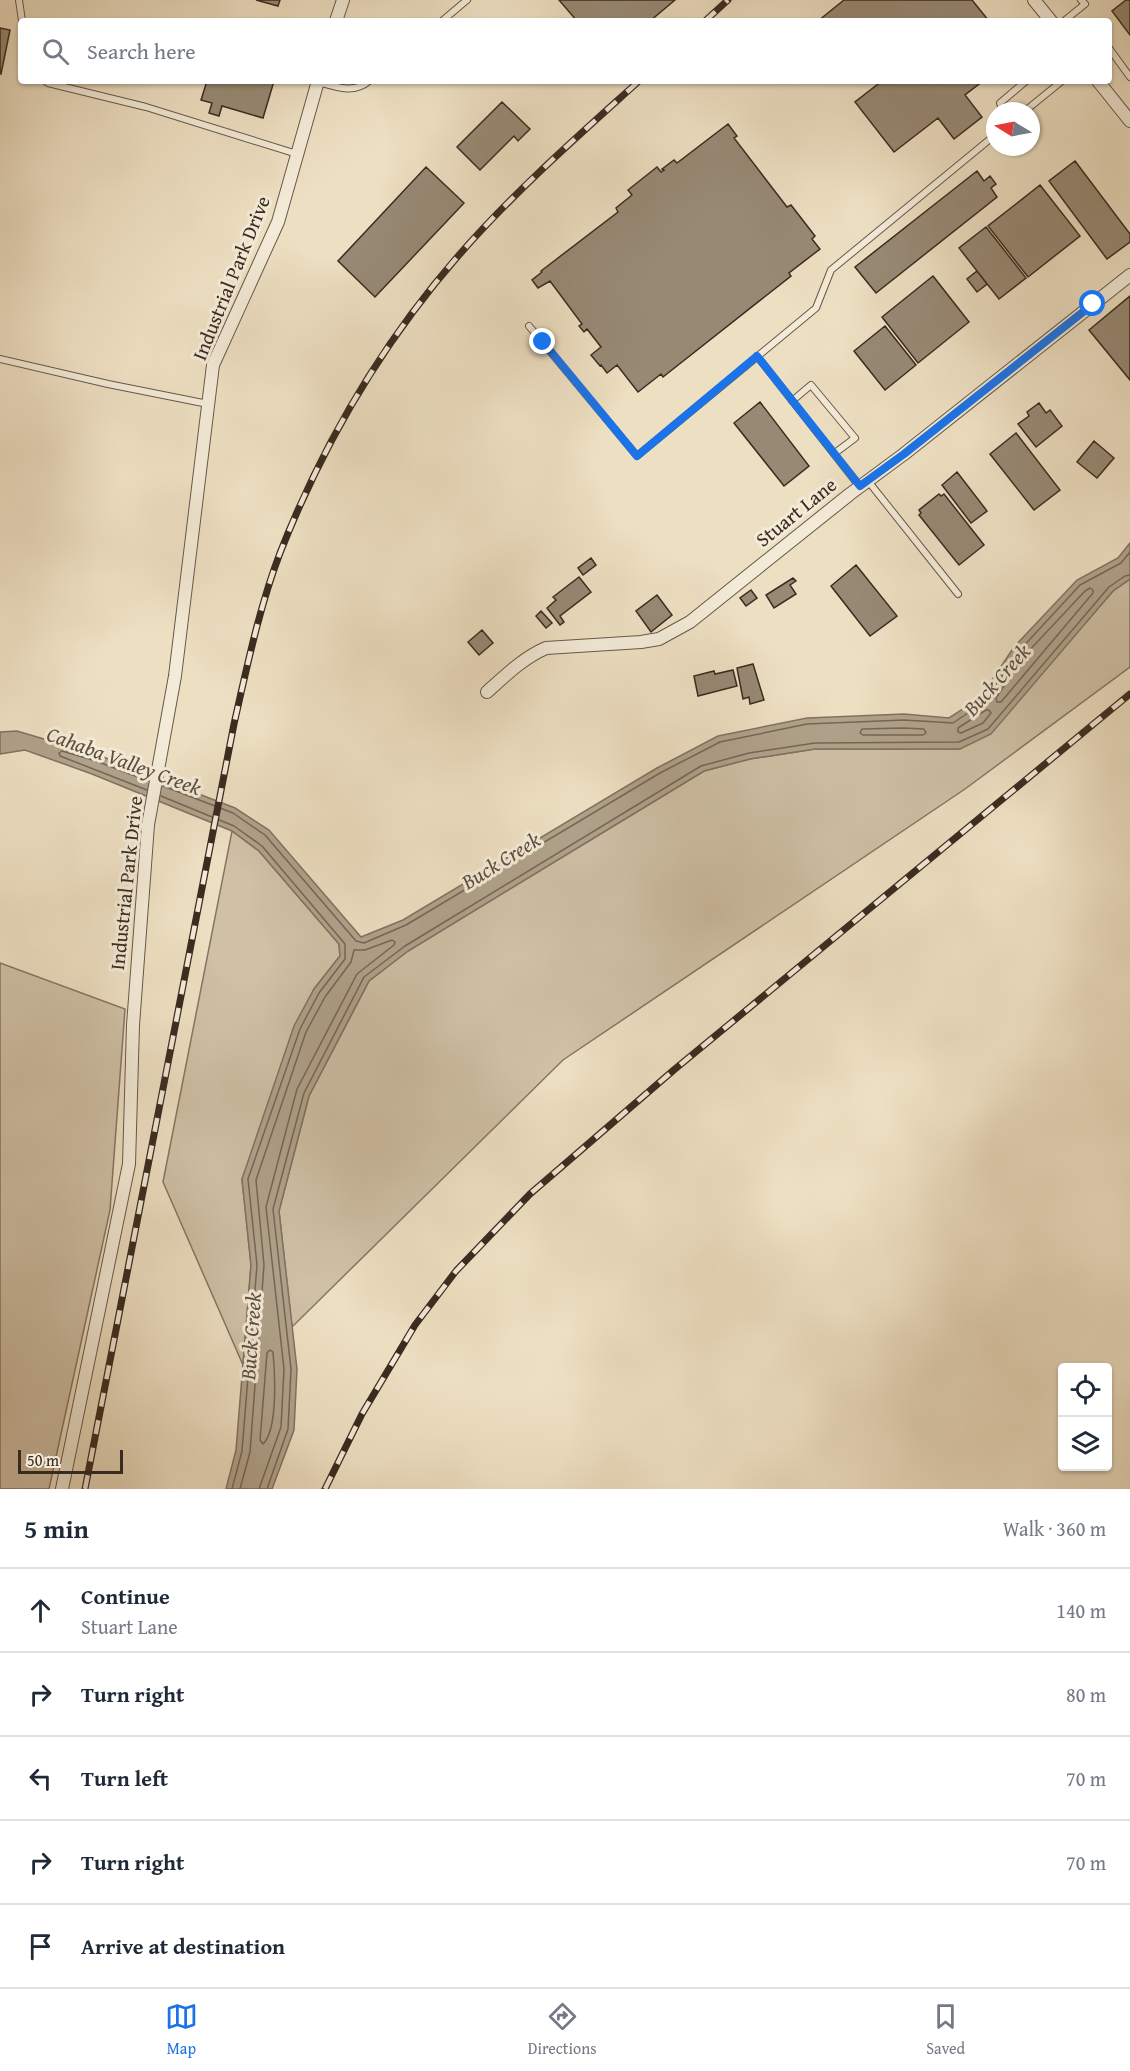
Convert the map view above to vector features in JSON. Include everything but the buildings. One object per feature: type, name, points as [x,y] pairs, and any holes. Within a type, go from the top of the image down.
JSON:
[{"type":"street","points":[[337,18],[343,0]]},
{"type":"street","points":[[1034,0],[1049,18]]},
{"type":"street","name":"Industrial Park Drive","points":[[62,1489],[129,1164],[133,1025],[148,825],[175,676],[213,365],[271,239],[317,84]]},
{"type":"street","points":[[1100,84],[1130,121]]},
{"type":"street","name":"Stuart Lane","points":[[487,692],[518,664],[546,648],[658,639],[690,622],[1130,275]]},
{"type":"lane","points":[[19,0],[22,18]]},
{"type":"lane","points":[[446,18],[467,0]]},
{"type":"lane","points":[[1068,18],[1085,4],[1081,0]]},
{"type":"lane","points":[[1112,52],[1130,77]]},
{"type":"lane","points":[[52,84],[146,107],[297,154]]},
{"type":"lane","points":[[328,84],[344,89],[363,87],[366,84]]},
{"type":"lane","points":[[1001,102],[1022,84]]},
{"type":"lane","points":[[1036,102],[1058,84]]},
{"type":"lane","points":[[529,326],[637,456],[816,308],[831,270],[986,142]]},
{"type":"lane","points":[[757,356],[835,453],[958,594]]},
{"type":"lane","points":[[0,359],[208,404]]},
{"type":"lane","points":[[792,401],[811,385],[855,438],[835,453]]},
{"type":"shaded area","points":[[1130,579],[1130,667],[965,789],[563,1060],[292,1327],[279,1211],[309,1096],[369,981],[408,951],[704,771],[750,759],[815,749],[960,749],[1068,643],[1113,591]]},
{"type":"shaded area","points":[[232,831],[259,851],[339,944],[340,956],[314,989],[242,1179],[251,1265],[243,1365],[163,1182]]},
{"type":"shaded area","points":[[0,963],[125,1009],[110,1210],[49,1489],[0,1489]]},
{"type":"water","name":"Buck Creek","points":[[1130,543],[1130,579],[1113,591],[991,734],[960,749],[815,749],[750,759],[704,771],[408,951],[369,981],[309,1096],[279,1211],[297,1369],[294,1430],[272,1489],[226,1489],[236,1450],[251,1265],[242,1179],[294,1026],[314,989],[340,956],[339,944],[259,851],[232,831],[92,774],[25,750],[0,754],[0,732],[17,731],[98,755],[235,808],[269,830],[361,937],[403,920],[657,768],[718,736],[807,718],[904,714],[949,718],[980,698],[1014,647],[1077,580],[1118,558]]},
{"type":"railway","points":[[708,18],[728,0]]},
{"type":"railway","points":[[85,1489],[234,724],[260,616],[280,553],[335,434],[380,359],[405,323],[459,255],[502,209],[546,165],[636,84]]},
{"type":"railway","points":[[325,1489],[362,1414],[415,1325],[456,1271],[530,1194],[675,1069],[1130,694]]},
{"type":"route","points":[[543,342],[637,456],[757,356],[860,486],[904,454],[1093,304]]},
{"type":"water label","name":"Cahaba Valley Creek","points":[[124,761]]}]
